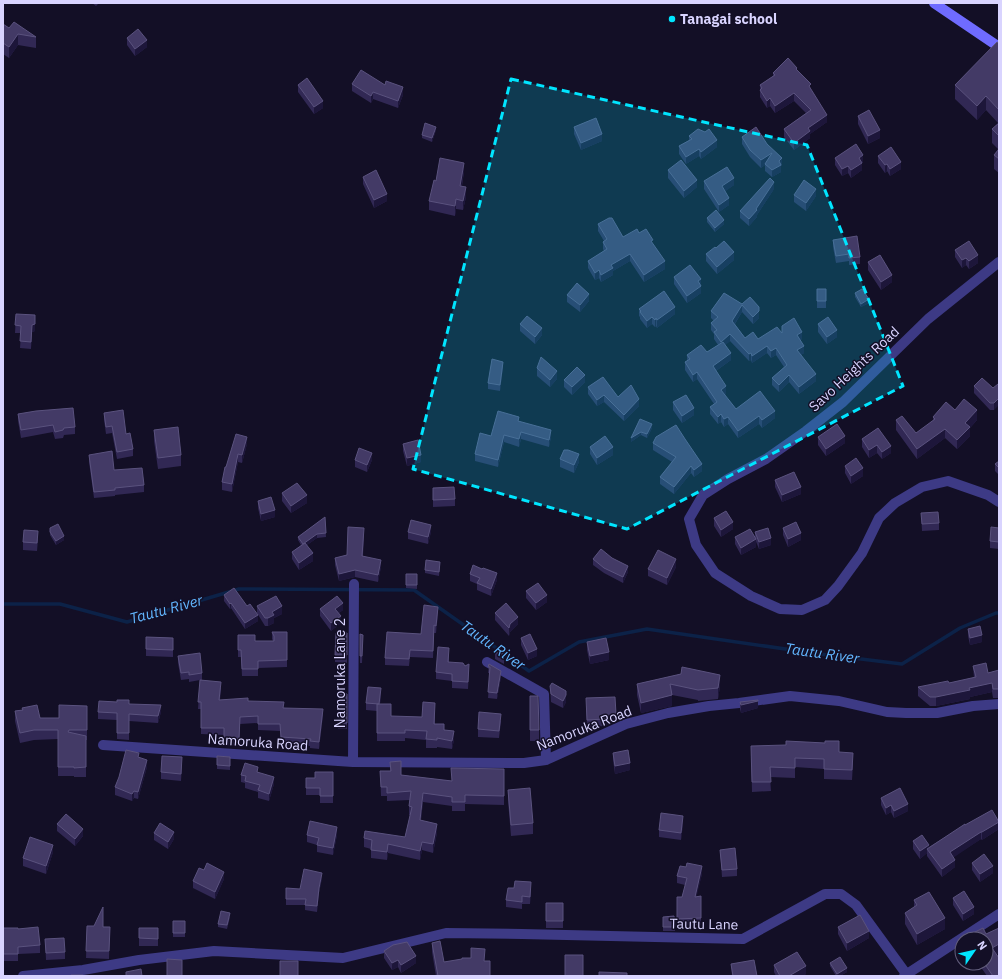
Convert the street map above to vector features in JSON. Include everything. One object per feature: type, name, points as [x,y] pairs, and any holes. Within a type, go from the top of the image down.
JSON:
[{"type":"main road","points":[[934,3],[999,47]]},
{"type":"street","name":"Savo Heights Road","points":[[999,262],[928,319],[843,402],[766,459],[728,479],[703,495],[689,519],[696,545],[715,573],[751,596],[780,609],[802,610],[825,600],[838,586],[862,553],[879,518],[896,503],[922,487],[948,481],[988,495],[999,502]]},
{"type":"street","name":"Namoruka Lane 2","points":[[353,762],[354,584]]},
{"type":"street","points":[[487,662],[544,694],[546,760]]},
{"type":"street","name":"Namoruka Road","points":[[103,745],[353,762],[524,763],[546,760],[626,724],[661,715],[709,706],[790,696],[839,701],[887,712],[906,713],[937,712],[973,706],[999,704]]},
{"type":"street","name":"Tautu Lane","points":[[23,976],[83,970],[138,960],[214,951],[343,958],[446,933],[743,939],[825,894],[841,894],[856,905],[906,975]]},
{"type":"street","points":[[906,975],[999,914]]},
{"type":"highlighted area","points":[[511,79],[807,145],[903,386],[627,529],[413,469]]},
{"type":"building","points":[[14,22],[36,37],[18,34],[9,47],[3,43],[3,24],[9,28]]},
{"type":"building","points":[[138,29],[147,40],[135,49],[127,38]]},
{"type":"building","points":[[997,42],[999,43],[999,110],[986,96],[977,106],[955,85]]},
{"type":"building","points":[[788,58],[797,68],[796,69],[811,84],[809,86],[827,115],[808,128],[810,131],[794,143],[784,129],[811,110],[794,93],[775,106],[770,98],[767,101],[760,90],[762,88],[760,85],[775,75],[773,73]]},
{"type":"building","points":[[361,70],[385,85],[386,81],[403,87],[398,101],[373,92],[371,96],[352,84]]},
{"type":"building","points":[[307,78],[323,101],[314,107],[298,85]]},
{"type":"building","points":[[869,110],[880,130],[868,136],[858,116]]},
{"type":"building","points":[[596,118],[602,134],[581,143],[574,127]]},
{"type":"building","points":[[425,123],[436,127],[432,138],[422,135]]},
{"type":"building","points":[[999,123],[999,136],[992,129]]},
{"type":"building","points":[[756,127],[767,144],[782,158],[779,161],[781,165],[772,170],[765,164],[772,153],[761,160],[750,150],[742,137]]},
{"type":"building","points":[[698,129],[705,132],[709,129],[717,140],[701,152],[699,149],[686,157],[679,146],[692,139],[689,136]]},
{"type":"building","points":[[856,144],[863,155],[859,158],[862,163],[851,170],[848,166],[842,169],[835,158]]},
{"type":"building","points":[[891,147],[901,162],[890,169],[878,156]]},
{"type":"building","points":[[999,149],[999,159],[994,155]]},
{"type":"building","points":[[440,158],[464,163],[460,186],[466,187],[463,201],[456,199],[455,206],[429,201],[434,180],[436,181]]},
{"type":"building","points":[[681,160],[697,180],[684,191],[668,170]]},
{"type":"building","points":[[727,167],[734,178],[722,186],[729,198],[719,205],[704,181]]},
{"type":"building","points":[[376,170],[387,194],[374,200],[363,177]]},
{"type":"building","points":[[770,178],[774,182],[756,209],[757,210],[749,219],[740,211]]},
{"type":"building","points":[[804,180],[816,189],[806,203],[794,195]]},
{"type":"building","points":[[716,210],[724,220],[715,228],[707,218]]},
{"type":"building","points":[[612,218],[623,237],[637,229],[639,233],[646,229],[653,240],[651,241],[665,261],[644,275],[630,254],[611,265],[613,268],[601,275],[599,270],[595,273],[588,261],[607,249],[603,242],[607,239],[598,224]]},
{"type":"building","points":[[857,236],[860,257],[849,258],[849,254],[836,256],[833,240]]},
{"type":"building","points":[[724,241],[734,252],[717,267],[706,254]]},
{"type":"building","points":[[969,241],[978,255],[969,261],[966,258],[962,260],[955,250]]},
{"type":"building","points":[[880,255],[892,275],[881,282],[868,262]]},
{"type":"building","points":[[690,265],[701,279],[698,281],[701,286],[687,296],[674,277]]},
{"type":"building","points":[[577,283],[589,294],[580,305],[567,295]]},
{"type":"building","points":[[817,289],[826,289],[826,301],[817,301]]},
{"type":"building","points":[[862,289],[869,299],[861,304],[855,293]]},
{"type":"building","points":[[664,291],[675,307],[657,320],[656,318],[655,320],[652,317],[647,321],[639,309]]},
{"type":"building","points":[[724,293],[742,304],[750,297],[759,307],[759,311],[753,317],[742,305],[732,321],[745,338],[753,332],[758,339],[777,327],[782,333],[782,326],[794,318],[802,332],[797,335],[804,346],[797,350],[816,374],[799,387],[789,375],[779,385],[772,378],[787,365],[776,348],[771,351],[767,346],[752,356],[751,353],[749,354],[730,334],[721,342],[714,332],[717,330],[711,323],[718,317],[711,311]]},
{"type":"building","points":[[16,314],[35,315],[35,324],[32,325],[31,342],[20,341],[21,326],[15,325]]},
{"type":"building","points":[[527,316],[542,328],[535,337],[520,324]]},
{"type":"building","points":[[828,317],[837,330],[827,337],[818,324]]},
{"type":"building","points":[[723,342],[731,353],[713,366],[726,386],[721,390],[736,409],[760,391],[775,411],[762,420],[759,416],[738,431],[728,417],[724,419],[721,414],[718,417],[710,407],[717,402],[697,372],[693,375],[685,362],[690,359],[687,355],[701,345],[707,352]]},
{"type":"building","points":[[541,357],[557,371],[550,380],[537,368]]},
{"type":"building","points":[[492,359],[503,362],[500,385],[488,383]]},
{"type":"building","points":[[577,367],[585,375],[572,387],[564,380]]},
{"type":"building","points":[[603,377],[618,397],[631,385],[639,399],[624,415],[604,395],[597,400],[588,387]]},
{"type":"building","points":[[982,378],[993,388],[998,384],[999,385],[999,398],[994,403],[990,403],[974,386]]},
{"type":"building","points":[[686,395],[694,408],[682,416],[673,402]]},
{"type":"building","points":[[964,399],[977,410],[965,423],[970,427],[957,440],[945,429],[917,449],[896,420],[902,416],[916,433],[935,419],[933,417],[946,402],[955,410]]},
{"type":"building","points":[[73,408],[75,427],[64,428],[63,430],[55,432],[53,425],[21,430],[18,414]]},
{"type":"building","points":[[123,410],[126,434],[130,433],[133,449],[117,452],[112,426],[106,427],[104,413]]},
{"type":"building","points":[[498,411],[519,417],[518,421],[551,430],[549,440],[521,432],[519,439],[504,435],[498,460],[475,454],[480,433],[491,436]]},
{"type":"building","points":[[640,419],[652,424],[647,434],[641,432],[631,438]]},
{"type":"building","points":[[837,424],[845,436],[826,449],[818,437]]},
{"type":"building","points":[[676,425],[702,464],[694,470],[691,466],[674,487],[660,477],[676,457],[653,443],[656,437]]},
{"type":"building","points":[[178,427],[181,455],[158,458],[154,430]]},
{"type":"building","points":[[878,428],[891,446],[882,452],[877,445],[869,450],[862,439]]},
{"type":"building","points":[[236,434],[247,437],[242,455],[238,454],[232,484],[222,482],[225,467]]},
{"type":"building","points":[[605,436],[613,447],[597,458],[590,447]]},
{"type":"building","points":[[418,440],[421,455],[407,458],[403,444]]},
{"type":"building","points":[[359,448],[372,453],[367,465],[355,460]]},
{"type":"building","points":[[564,450],[579,454],[574,465],[560,459]]},
{"type":"building","points":[[112,451],[114,470],[142,468],[144,485],[94,492],[89,455]]},
{"type":"building","points":[[856,458],[863,468],[851,476],[845,466]]},
{"type":"building","points":[[999,461],[999,468],[995,464]]},
{"type":"building","points":[[794,472],[801,487],[782,495],[775,480]]},
{"type":"building","points":[[297,483],[307,495],[291,506],[282,493]]},
{"type":"building","points":[[454,487],[455,499],[433,500],[433,488]]},
{"type":"building","points":[[271,497],[275,510],[261,514],[258,501]]},
{"type":"building","points":[[726,511],[733,522],[721,530],[714,518]]},
{"type":"building","points":[[938,512],[939,523],[922,524],[921,513]]},
{"type":"building","points":[[325,517],[326,533],[317,534],[303,544],[298,537]]},
{"type":"building","points":[[411,520],[431,525],[428,537],[408,532]]},
{"type":"building","points":[[796,522],[801,533],[788,539],[783,528]]},
{"type":"building","points":[[58,524],[64,536],[56,541],[50,532],[50,528]]},
{"type":"building","points":[[348,527],[364,528],[362,556],[381,560],[378,575],[355,570],[339,574],[335,558],[347,555]]},
{"type":"building","points":[[991,527],[999,528],[999,542],[990,541]]},
{"type":"building","points":[[768,528],[771,538],[759,542],[755,532]]},
{"type":"building","points":[[750,529],[756,539],[741,548],[735,537]]},
{"type":"building","points":[[24,530],[38,531],[37,543],[23,542]]},
{"type":"building","points":[[305,543],[313,553],[299,563],[292,552]]},
{"type":"building","points":[[601,549],[612,558],[628,566],[623,577],[604,568],[593,559]]},
{"type":"building","points":[[658,550],[676,559],[667,578],[648,569]]},
{"type":"building","points":[[426,560],[440,562],[439,572],[425,570]]},
{"type":"building","points":[[473,565],[497,573],[491,589],[477,583],[480,578],[470,574]]},
{"type":"building","points":[[406,574],[417,574],[417,585],[406,585]]},
{"type":"building","points":[[538,583],[547,595],[536,603],[526,591]]},
{"type":"building","points":[[234,588],[247,606],[250,604],[258,615],[245,623],[224,595]]},
{"type":"building","points":[[276,596],[282,606],[272,612],[274,615],[265,618],[257,606]]},
{"type":"building","points":[[337,596],[343,603],[335,609],[341,616],[331,623],[320,609]]},
{"type":"building","points":[[506,603],[518,617],[510,624],[509,628],[495,613]]},
{"type":"building","points":[[424,605],[438,607],[436,626],[434,625],[433,651],[410,650],[409,659],[385,658],[387,632],[421,634]]},
{"type":"building","points":[[980,626],[982,635],[970,638],[968,629]]},
{"type":"building","points":[[272,632],[287,632],[287,660],[258,661],[258,669],[242,669],[241,650],[238,650],[238,635],[255,635],[255,641],[274,641]]},
{"type":"building","points":[[336,633],[347,633],[347,655],[335,655]]},
{"type":"building","points":[[360,634],[363,635],[362,656],[360,656]]},
{"type":"building","points":[[530,634],[537,649],[528,653],[521,638]]},
{"type":"building","points":[[146,637],[173,638],[173,650],[146,649]]},
{"type":"building","points":[[606,638],[609,652],[590,656],[587,642]]},
{"type":"building","points":[[438,647],[449,648],[448,662],[463,663],[465,666],[469,664],[468,682],[452,681],[452,674],[436,672]]},
{"type":"building","points":[[495,652],[504,654],[504,657]]},
{"type":"building","points":[[200,653],[202,673],[189,675],[189,672],[181,673],[178,656]]},
{"type":"building","points":[[986,663],[988,673],[999,670],[999,689],[993,689],[992,683],[969,688],[970,690],[930,697],[918,687],[948,681],[949,683],[976,677],[973,666]]},
{"type":"building","points":[[489,664],[501,671],[497,693],[488,692]]},
{"type":"building","points":[[682,667],[720,675],[718,688],[698,690],[670,684],[672,695],[641,703],[637,684],[681,674]]},
{"type":"building","points":[[200,680],[221,682],[219,700],[248,698],[248,701],[284,702],[283,708],[323,709],[319,742],[310,741],[311,739],[281,737],[280,724],[258,724],[258,716],[240,717],[239,739],[224,738],[224,728],[201,728],[201,702],[198,702]]},
{"type":"building","points":[[552,683],[566,691],[563,701],[551,694],[550,686]]},
{"type":"building","points":[[368,687],[381,688],[379,704],[366,703]]},
{"type":"building","points":[[339,692],[347,694],[347,723],[338,723]]},
{"type":"building","points":[[530,696],[538,696],[539,730],[530,730]]},
{"type":"building","points":[[615,697],[616,714],[605,719],[587,720],[586,698]]},
{"type":"building","points":[[117,700],[129,700],[129,704],[161,705],[158,716],[129,714],[129,733],[117,733],[117,713],[98,712],[99,701],[117,702]]},
{"type":"building","points":[[758,700],[741,705],[740,702]]},
{"type":"building","points":[[423,702],[435,703],[434,724],[444,724],[444,730],[454,731],[452,741],[437,738],[437,740],[426,739],[427,731],[405,730],[405,733],[377,733],[377,704],[391,704],[391,716],[422,717]]},
{"type":"building","points":[[37,705],[40,718],[59,718],[59,705],[87,706],[87,730],[69,730],[68,732],[86,736],[86,767],[58,767],[58,730],[34,730],[20,733],[15,711]]},
{"type":"building","points":[[479,712],[501,714],[499,731],[478,729]]},
{"type":"building","points":[[786,741],[825,743],[825,741],[839,741],[839,752],[853,753],[852,770],[824,769],[824,759],[795,758],[795,768],[770,767],[771,782],[752,782],[751,746],[786,745]]},
{"type":"building","points":[[126,750],[139,753],[138,757],[147,760],[138,792],[134,791],[132,794],[115,787]]},
{"type":"building","points":[[628,750],[630,763],[615,766],[613,753]]},
{"type":"building","points":[[162,756],[182,757],[181,774],[161,772]]},
{"type":"building","points":[[217,756],[230,757],[230,766],[217,765]]},
{"type":"building","points":[[401,761],[401,775],[452,781],[451,768],[504,769],[504,796],[465,795],[465,802],[452,802],[452,797],[423,793],[420,820],[437,824],[433,844],[422,842],[420,851],[388,844],[387,852],[371,850],[372,840],[364,838],[365,831],[405,837],[412,807],[409,806],[411,791],[387,793],[387,787],[381,787],[380,771],[391,771],[390,762]]},
{"type":"building","points":[[245,763],[258,767],[257,772],[274,777],[269,794],[258,790],[260,785],[245,781],[246,776],[241,775]]},
{"type":"building","points":[[315,772],[333,772],[333,796],[320,796],[320,788],[306,788],[306,778],[315,778]]},
{"type":"building","points":[[530,788],[533,823],[511,825],[508,790]]},
{"type":"building","points":[[900,788],[908,804],[894,811],[891,805],[886,808],[881,798]]},
{"type":"building","points":[[992,810],[999,822],[950,852],[955,860],[942,869],[927,849],[965,824]]},
{"type":"building","points":[[661,813],[683,816],[681,833],[659,830]]},
{"type":"building","points":[[66,814],[83,829],[75,839],[57,824]]},
{"type":"building","points":[[310,821],[337,827],[333,848],[317,845],[319,838],[307,835]]},
{"type":"building","points":[[160,823],[174,832],[168,842],[154,833]]},
{"type":"building","points":[[922,835],[929,845],[920,851],[913,841]]},
{"type":"building","points":[[30,837],[53,845],[46,866],[23,858]]},
{"type":"building","points":[[735,848],[737,869],[722,870],[720,850]]},
{"type":"building","points":[[984,854],[993,866],[980,874],[972,863]]},
{"type":"building","points":[[207,863],[224,872],[215,892],[193,881],[199,868],[204,870]]},
{"type":"building","points":[[687,863],[702,866],[695,897],[701,896],[701,918],[677,919],[677,897],[682,897],[687,878],[677,876],[680,866],[686,867]]},
{"type":"building","points":[[304,869],[322,873],[317,906],[305,905],[306,899],[286,899],[286,888],[300,889]]},
{"type":"building","points":[[515,881],[531,882],[530,897],[522,896],[522,902],[506,900],[508,888],[514,888]]},
{"type":"building","points":[[964,891],[974,907],[963,914],[953,898]]},
{"type":"building","points":[[929,892],[945,918],[917,934],[905,913],[917,905],[914,900]]},
{"type":"building","points":[[546,903],[563,903],[563,921],[546,921]]},
{"type":"building","points":[[103,907],[103,927],[110,927],[109,951],[86,951],[87,926],[94,926]]},
{"type":"building","points":[[221,911],[230,913],[227,925],[218,924]]},
{"type":"building","points":[[860,915],[869,931],[847,943],[838,927]]},
{"type":"building","points":[[674,916],[675,927],[663,927],[663,917]]},
{"type":"building","points":[[173,921],[185,921],[185,933],[173,933]]},
{"type":"building","points":[[38,927],[40,945],[18,947],[18,954],[3,954],[3,928],[18,929]]},
{"type":"building","points":[[139,928],[158,928],[158,939],[139,938]]},
{"type":"building","points":[[983,928],[984,931],[977,931]]},
{"type":"building","points":[[999,928],[999,944],[994,947],[994,931],[992,931]]},
{"type":"building","points":[[64,938],[65,952],[46,953],[45,939]]},
{"type":"building","points":[[440,941],[444,962],[462,958],[471,958],[471,948],[485,949],[484,961],[490,961],[490,976],[438,976],[432,943]]},
{"type":"building","points":[[407,942],[416,956],[401,965],[398,960],[392,963],[384,951],[393,945]]},
{"type":"building","points":[[994,951],[999,958],[999,976],[993,976],[990,971],[994,971]]},
{"type":"building","points":[[797,952],[806,966],[789,976],[780,976],[774,965]]},
{"type":"building","points":[[565,955],[583,955],[583,976],[565,976]]},
{"type":"building","points":[[840,957],[847,968],[837,974],[830,963]]},
{"type":"building","points":[[167,959],[182,960],[182,976],[167,976]]},
{"type":"building","points":[[754,960],[757,976],[733,976],[731,964]]},
{"type":"building","points":[[280,961],[298,961],[298,976],[280,976]]},
{"type":"building","points":[[141,969],[142,976],[126,976],[126,972]]},
{"type":"building","points":[[599,972],[627,973],[627,976],[599,976]]},
{"type":"building","points":[[83,975],[83,976],[71,976]]},
{"type":"waterway","name":"Tautu River","points":[[3,604],[60,604],[127,622],[239,589],[414,590],[529,671],[579,642],[647,629],[820,654],[902,664],[960,628],[999,613]]},
{"type":"place","name":"Tanagai school","points":[[672,19]]}]
